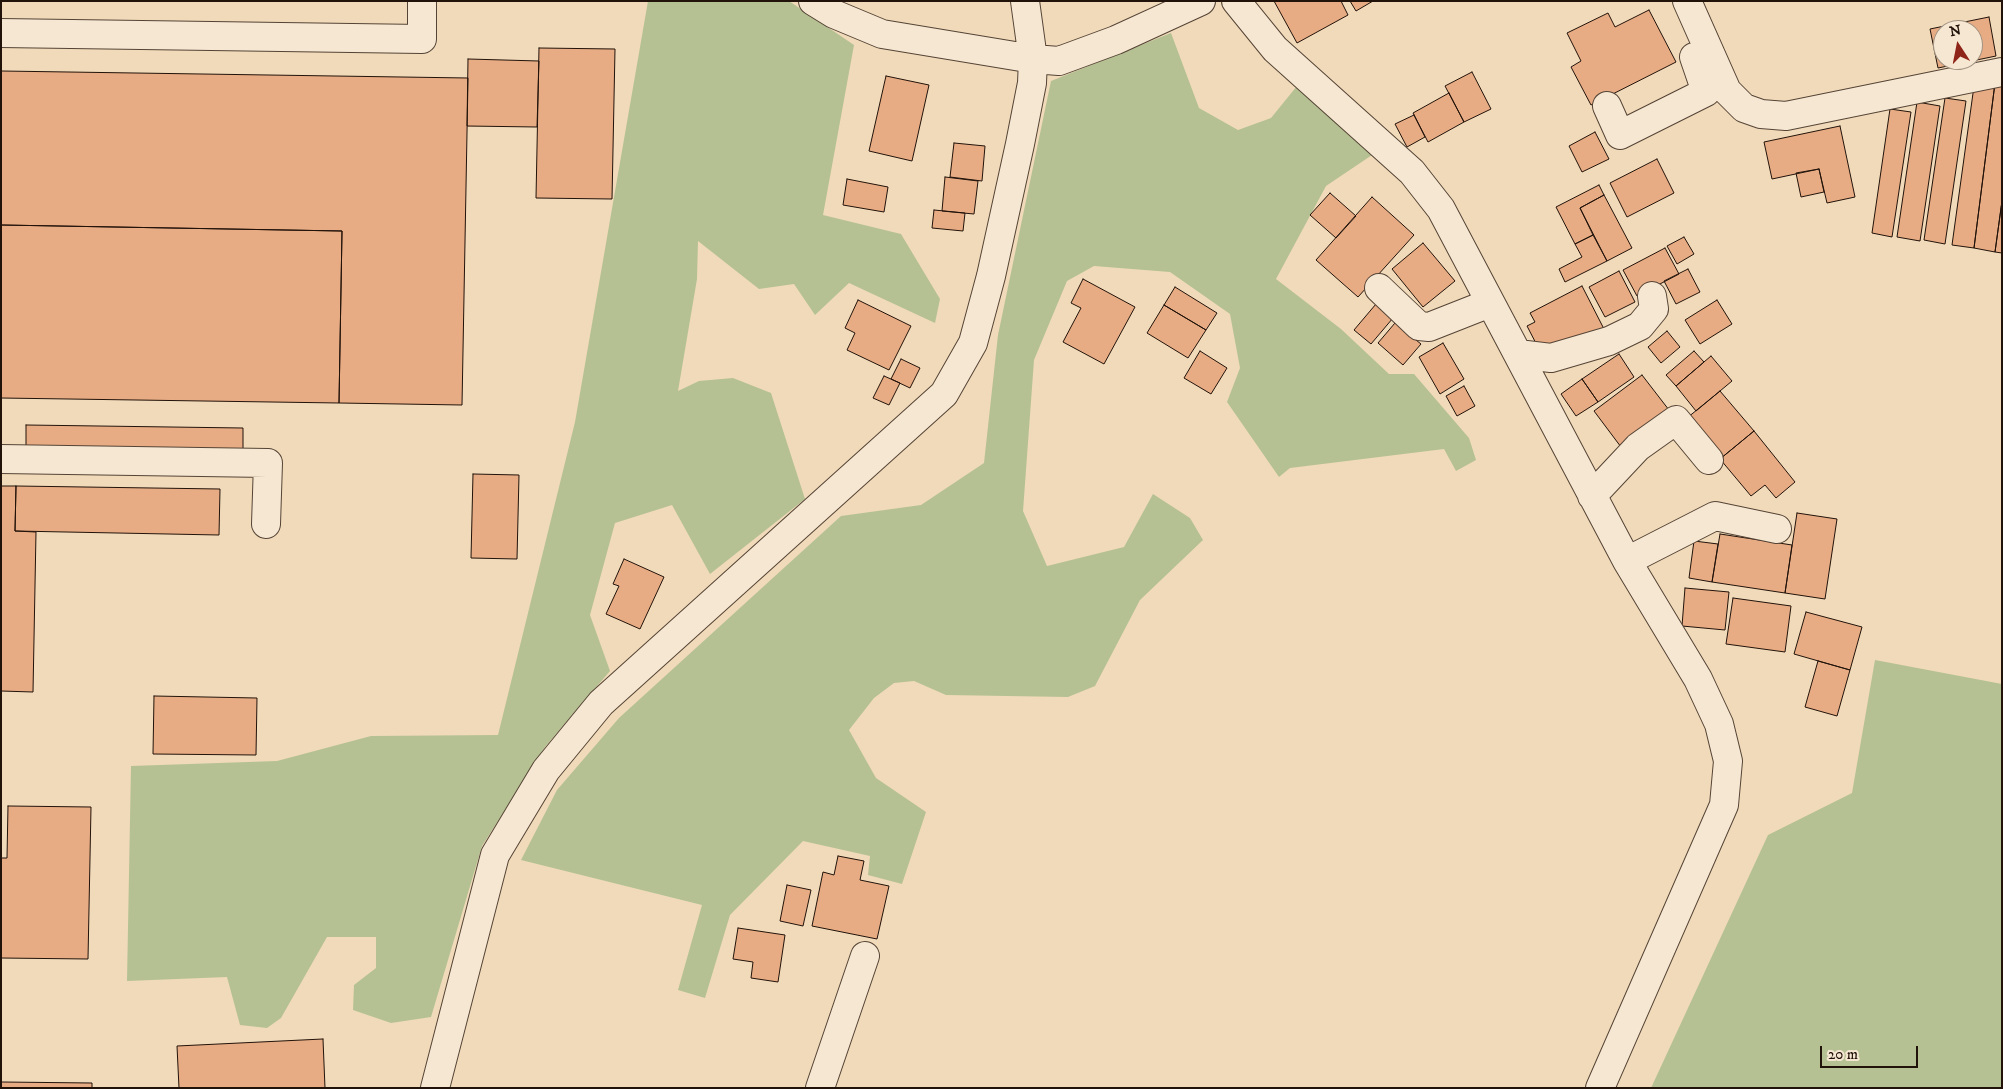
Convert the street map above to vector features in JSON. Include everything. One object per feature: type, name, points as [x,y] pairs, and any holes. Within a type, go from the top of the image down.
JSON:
[{"type":"street","points":[[1,33],[422,39],[422,1]]},
{"type":"street","points":[[813,1],[834,14],[882,34],[1033,59],[1059,61],[1116,40],[1201,1]]},
{"type":"street","points":[[435,1088],[495,855],[546,770],[601,703],[944,394],[973,343],[991,276],[1032,83],[1033,59],[1026,1]]},
{"type":"street","points":[[1236,1],[1275,49],[1412,172],[1441,209],[1627,561],[1698,679],[1719,724],[1728,761],[1724,804],[1600,1088]]},
{"type":"street","points":[[1687,1],[1727,91],[1744,108],[1760,114],[1786,116],[2002,72]]},
{"type":"street","points":[[1607,106],[1620,135],[1706,92],[1693,55],[1696,45],[1703,37]]},
{"type":"street","points":[[1379,288],[1419,326],[1429,327],[1490,302]]},
{"type":"street","points":[[1518,354],[1551,358],[1609,342],[1640,326],[1654,310],[1652,296]]},
{"type":"street","points":[[1592,496],[1638,447],[1676,420],[1709,460]]},
{"type":"street","points":[[1,459],[268,463],[266,524]]},
{"type":"street","points":[[1627,561],[1715,516],[1777,529]]},
{"type":"street","points":[[820,1088],[865,956]]},
{"type":"green space","points":[[648,1],[789,1],[854,45],[823,215],[901,234],[940,299],[935,323],[849,283],[815,315],[794,284],[759,289],[698,241],[697,279],[678,391],[699,381],[733,378],[771,393],[805,499],[710,574],[672,505],[615,523],[590,615],[610,671],[545,747],[482,846],[431,1017],[391,1023],[353,1010],[354,985],[376,968],[376,937],[327,937],[281,1018],[267,1028],[240,1025],[227,977],[127,981],[131,766],[277,761],[371,736],[498,735],[575,422]]},
{"type":"green space","points":[[1171,33],[1199,108],[1238,130],[1271,118],[1297,86],[1372,155],[1326,186],[1276,279],[1341,329],[1389,374],[1414,374],[1469,438],[1476,460],[1456,471],[1444,449],[1290,468],[1279,477],[1227,402],[1240,368],[1230,314],[1170,272],[1094,266],[1067,281],[1034,360],[1023,511],[1047,566],[1124,547],[1153,494],[1190,518],[1203,540],[1140,600],[1095,686],[1068,697],[946,695],[914,681],[894,683],[874,698],[849,730],[876,778],[926,812],[902,884],[868,875],[870,856],[803,841],[730,915],[705,998],[678,990],[702,905],[521,860],[557,790],[619,718],[841,516],[921,505],[984,463],[998,335],[1051,81]]},
{"type":"green space","points":[[1875,660],[2002,684],[2002,1088],[1651,1088],[1768,835],[1852,793]]},
{"type":"building","points":[[1274,1],[1341,1],[1348,15],[1297,43]]},
{"type":"building","points":[[1350,1],[1373,1],[1356,11]]},
{"type":"building","points":[[1649,10],[1676,62],[1591,105],[1571,67],[1581,61],[1567,33],[1608,13],[1615,27]]},
{"type":"building","points":[[1989,17],[1996,56],[1983,59],[1983,20],[1974,20]]},
{"type":"building","points":[[1933,28],[1933,44],[1930,29]]},
{"type":"building","points":[[539,48],[615,49],[612,199],[536,198]]},
{"type":"building","points":[[468,59],[539,61],[537,127],[467,126]]},
{"type":"building","points":[[1,71],[468,78],[462,405],[339,403],[342,231],[1,225]]},
{"type":"building","points":[[1472,72],[1491,109],[1464,122],[1445,86]]},
{"type":"building","points":[[886,76],[929,85],[912,161],[869,151]]},
{"type":"building","points":[[2002,82],[2002,201],[1995,252],[1974,248],[1995,83]]},
{"type":"building","points":[[1995,83],[1974,248],[1952,245],[1974,86]]},
{"type":"building","points":[[1449,93],[1464,122],[1428,142],[1413,113]]},
{"type":"building","points":[[1945,98],[1966,101],[1945,244],[1924,240]]},
{"type":"building","points":[[1917,102],[1940,106],[1920,241],[1897,237]]},
{"type":"building","points":[[1890,109],[1911,112],[1892,237],[1872,233]]},
{"type":"building","points":[[1414,115],[1425,137],[1407,147],[1395,124]]},
{"type":"building","points":[[1840,126],[1855,197],[1827,203],[1819,169],[1772,179],[1764,142]]},
{"type":"building","points":[[1595,132],[1609,159],[1582,172],[1569,146]]},
{"type":"building","points":[[954,143],[985,146],[982,181],[950,177]]},
{"type":"building","points":[[1657,159],[1674,193],[1627,217],[1610,183]]},
{"type":"building","points":[[1819,169],[1824,192],[1801,197],[1796,173]]},
{"type":"building","points":[[945,177],[978,181],[974,214],[942,211]]},
{"type":"building","points":[[847,179],[888,187],[884,212],[843,205]]},
{"type":"building","points":[[1599,185],[1604,195],[1580,208],[1593,235],[1575,244],[1556,207]]},
{"type":"building","points":[[1330,193],[1356,216],[1336,238],[1310,215]]},
{"type":"building","points":[[1604,195],[1632,248],[1607,261],[1580,208]]},
{"type":"building","points":[[1372,197],[1414,235],[1358,297],[1316,260]]},
{"type":"building","points":[[2002,201],[2002,253],[1995,252]]},
{"type":"building","points":[[934,210],[965,213],[963,231],[932,228]]},
{"type":"building","points":[[1,225],[342,231],[339,403],[1,398]]},
{"type":"building","points":[[1593,235],[1607,261],[1565,282],[1559,269],[1582,257],[1575,244]]},
{"type":"building","points":[[1684,237],[1694,254],[1677,264],[1667,246]]},
{"type":"building","points":[[1423,243],[1455,281],[1423,307],[1392,269]]},
{"type":"building","points":[[1665,248],[1679,274],[1637,296],[1623,270]]},
{"type":"building","points":[[1688,269],[1700,292],[1676,304],[1664,281]]},
{"type":"building","points":[[1619,271],[1635,302],[1605,317],[1589,287]]},
{"type":"building","points":[[1083,279],[1135,307],[1104,364],[1063,342],[1081,308],[1071,303]]},
{"type":"building","points":[[1582,286],[1604,329],[1541,353],[1527,326],[1535,322],[1530,313]]},
{"type":"building","points":[[1175,287],[1217,313],[1206,330],[1164,305]]},
{"type":"building","points":[[858,300],[911,326],[889,370],[847,350],[855,333],[845,328]]},
{"type":"building","points":[[1717,300],[1732,324],[1700,344],[1685,320]]},
{"type":"building","points":[[1376,304],[1393,318],[1371,344],[1354,330]]},
{"type":"building","points":[[1164,305],[1206,330],[1188,358],[1147,333]]},
{"type":"building","points":[[1395,323],[1421,344],[1403,365],[1378,343]]},
{"type":"building","points":[[1667,331],[1680,347],[1661,363],[1648,347]]},
{"type":"building","points":[[1443,343],[1464,379],[1440,394],[1419,357]]},
{"type":"building","points":[[1200,351],[1227,368],[1211,394],[1184,378]]},
{"type":"building","points":[[1694,351],[1704,362],[1676,386],[1666,375]]},
{"type":"building","points":[[1619,354],[1634,377],[1598,402],[1582,379]]},
{"type":"building","points":[[1711,356],[1732,381],[1696,411],[1676,386]]},
{"type":"building","points":[[901,359],[920,368],[910,388],[891,379]]},
{"type":"building","points":[[1642,375],[1669,410],[1621,447],[1594,411]]},
{"type":"building","points":[[884,376],[900,383],[889,405],[873,398]]},
{"type":"building","points":[[1582,379],[1598,402],[1576,416],[1561,394]]},
{"type":"building","points":[[1464,386],[1475,406],[1457,416],[1446,396]]},
{"type":"building","points":[[1720,391],[1754,431],[1720,459],[1687,418]]},
{"type":"building","points":[[26,425],[243,428],[243,453],[26,449]]},
{"type":"building","points":[[1754,431],[1795,482],[1776,498],[1765,485],[1751,496],[1720,459]]},
{"type":"building","points":[[473,474],[519,475],[517,559],[471,558]]},
{"type":"building","points":[[1,486],[16,486],[15,531],[36,532],[33,692],[1,691]]},
{"type":"building","points":[[16,486],[220,489],[219,535],[15,531]]},
{"type":"building","points":[[1797,513],[1837,519],[1825,599],[1785,593]]},
{"type":"building","points":[[1720,534],[1792,545],[1785,593],[1712,582]]},
{"type":"building","points":[[1694,541],[1718,544],[1712,582],[1689,578]]},
{"type":"building","points":[[624,559],[664,577],[640,629],[606,614],[619,586],[613,584]]},
{"type":"building","points":[[1685,588],[1729,592],[1725,630],[1682,626]]},
{"type":"building","points":[[1733,598],[1791,606],[1785,652],[1726,644]]},
{"type":"building","points":[[1806,612],[1862,627],[1850,670],[1794,654]]},
{"type":"building","points":[[1818,661],[1850,670],[1837,716],[1805,707]]},
{"type":"building","points":[[154,696],[257,698],[256,755],[153,754]]},
{"type":"building","points":[[8,806],[91,807],[88,959],[1,958],[1,858],[7,858]]},
{"type":"building","points":[[838,856],[864,861],[860,880],[889,886],[877,939],[812,926],[823,872],[834,875]]},
{"type":"building","points":[[787,885],[811,890],[803,926],[780,921]]},
{"type":"building","points":[[738,928],[785,935],[778,982],[751,978],[753,962],[733,959]]},
{"type":"building","points":[[323,1039],[325,1088],[179,1088],[177,1046]]},
{"type":"building","points":[[1,1082],[92,1083],[92,1088],[1,1088]]}]
